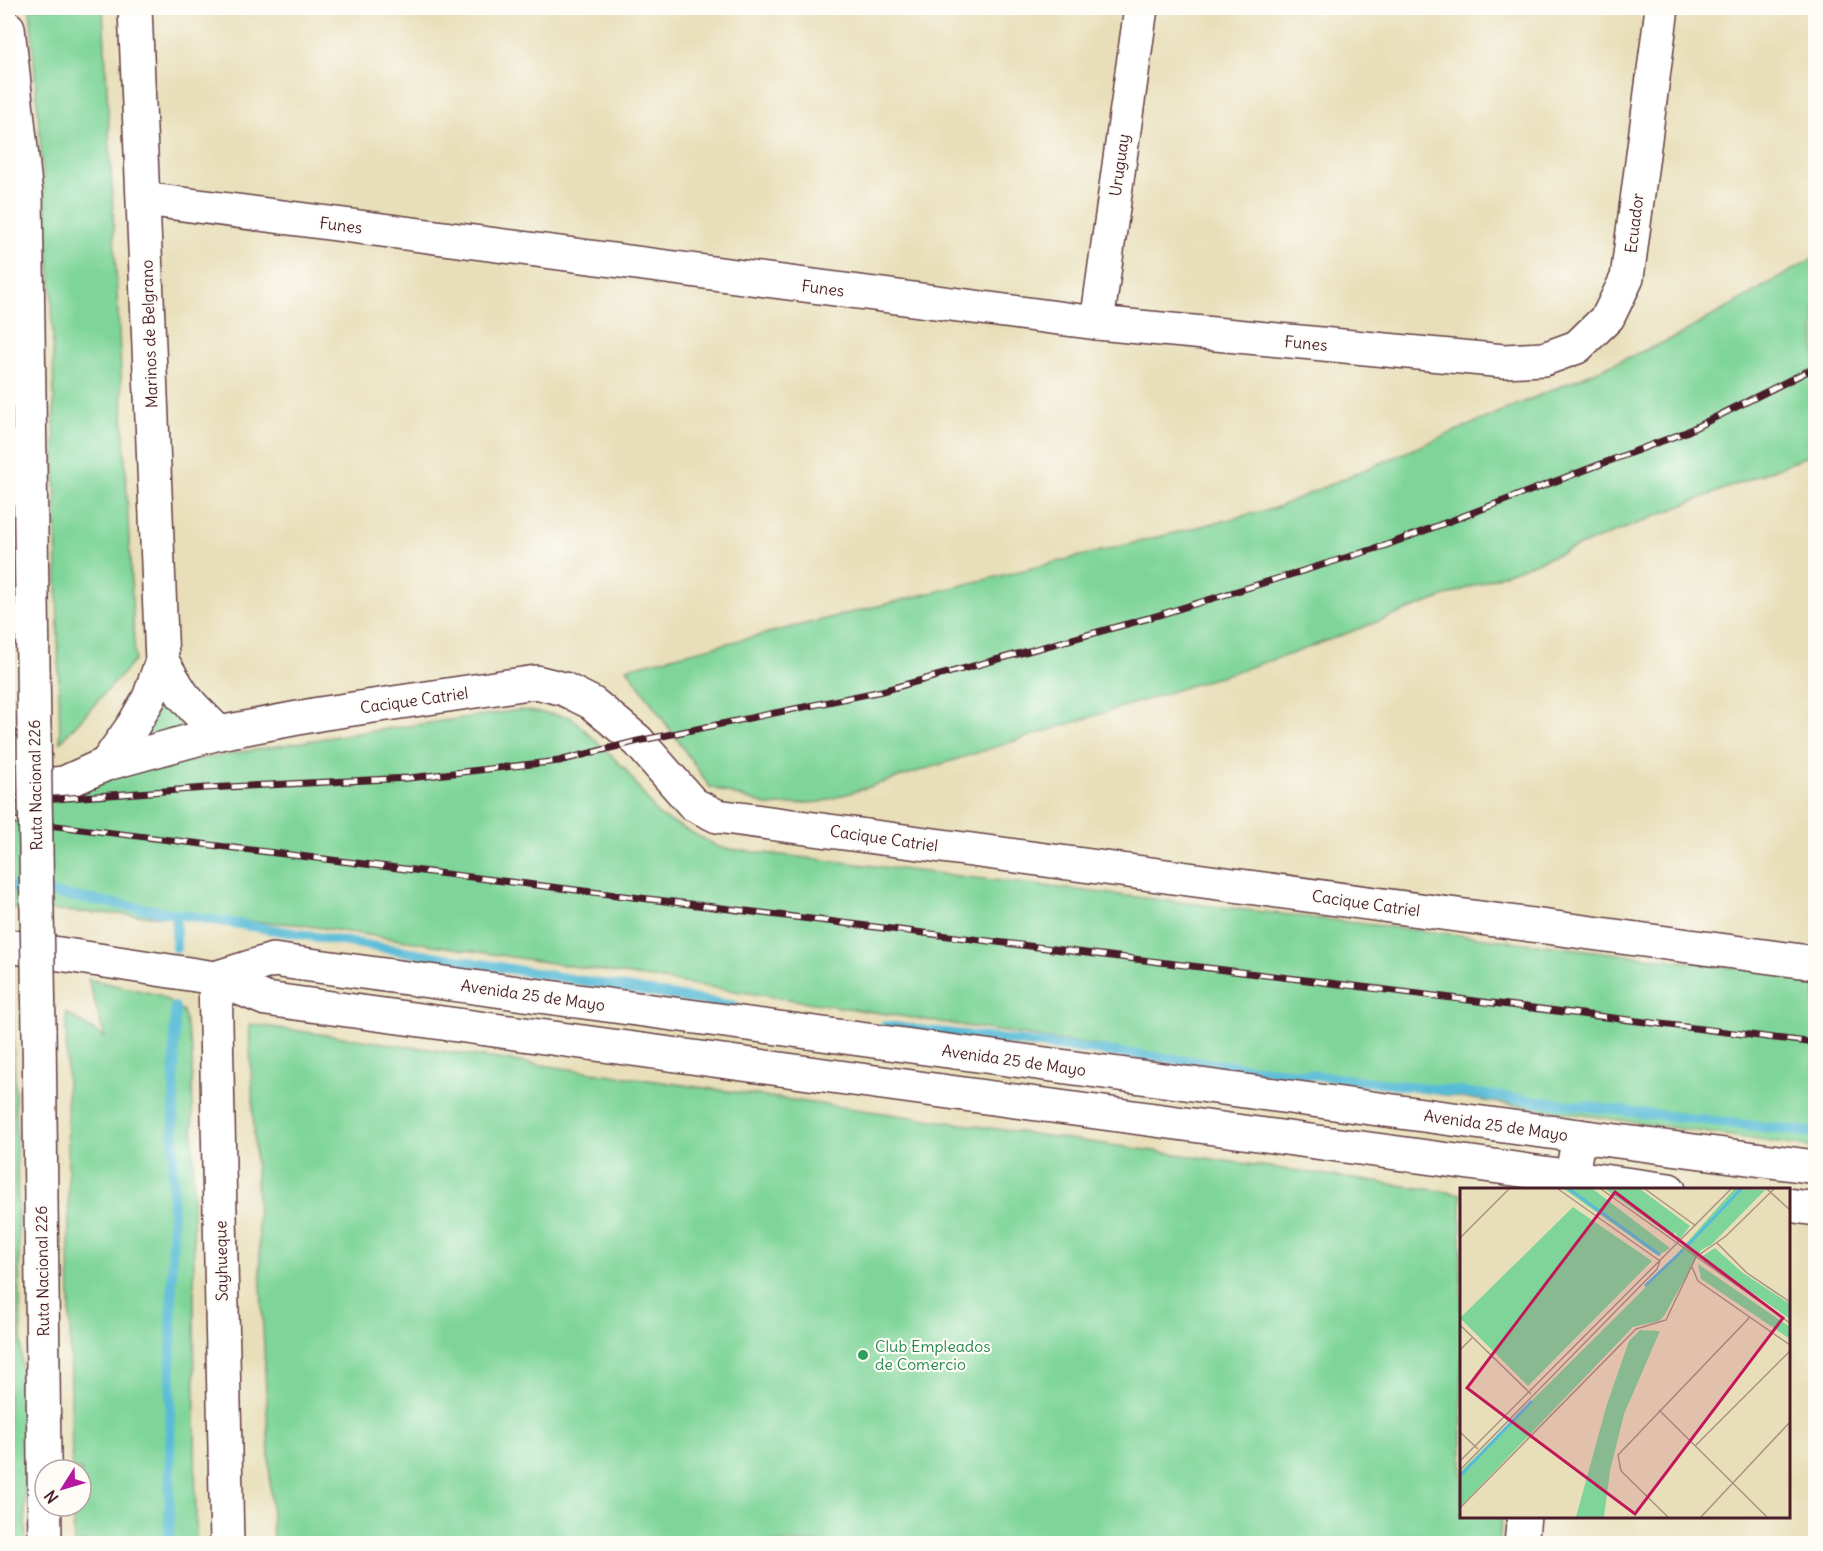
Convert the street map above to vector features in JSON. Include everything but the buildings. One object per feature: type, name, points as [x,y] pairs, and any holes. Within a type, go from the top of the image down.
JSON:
[{"type":"main road","name":"Marinos de Belgrano","points":[[135,8],[162,661]]},
{"type":"main road","name":"Uruguay","points":[[1097,323],[1141,8]]},
{"type":"main road","name":"Ecuador","points":[[1504,361],[1544,359],[1577,347],[1608,318],[1627,278],[1662,8]]},
{"type":"main road","name":"Ruta Nacional 226","points":[[8,28],[26,195],[45,1544]]},
{"type":"main road","name":"Funes","points":[[144,199],[1097,323],[1504,361]]},
{"type":"main road","points":[[162,661],[188,701],[219,733]]},
{"type":"main road","points":[[106,764],[149,698],[162,661]]},
{"type":"main road","name":"Cacique Catriel","points":[[8,782],[27,787],[64,783],[106,764],[219,733],[319,714],[536,682],[564,690],[592,704],[638,741],[693,804],[717,816],[1815,963]]},
{"type":"main road","name":"Avenida 25 de Mayo","points":[[8,946],[215,978],[266,999],[1570,1183],[1641,1188]]},
{"type":"main road","name":"Avenida 25 de Mayo","points":[[215,978],[273,960],[1815,1167]]},
{"type":"main road","name":"Sayhueque","points":[[215,978],[227,1544]]},
{"type":"main road","points":[[1570,1183],[1579,1136]]},
{"type":"main road","points":[[1790,1205],[1815,1209]]},
{"type":"main road","points":[[1521,1544],[1524,1518]]},
{"type":"green space","points":[[30,8],[103,8],[135,660],[60,742],[52,295]]},
{"type":"green space","points":[[1815,257],[1815,453],[1606,536],[1294,653],[821,802],[769,806],[710,787],[627,668],[1275,508],[1676,337]]},
{"type":"green space","points":[[163,696],[184,728],[142,742]]},
{"type":"green space","points":[[520,710],[571,717],[626,770],[658,815],[721,848],[1815,977],[1815,1148],[1064,1041],[296,924],[8,908],[8,791],[344,735]]},
{"type":"green space","points":[[88,979],[159,995],[183,1011],[192,1050],[196,1543],[74,1543],[73,1518],[93,1518],[93,1458],[72,1458],[66,1013],[105,1038]]},
{"type":"green space","points":[[13,1008],[26,1544],[8,1543],[8,1011]]},
{"type":"green space","name":"Club Empleados de Comercio","points":[[249,1024],[1460,1194],[1460,1518],[1502,1518],[1499,1543],[273,1543]]},
{"type":"waterway","points":[[8,886],[735,1006]]},
{"type":"waterway","points":[[176,915],[176,948]]},
{"type":"waterway","points":[[169,1544],[175,1007]]},
{"type":"waterway","points":[[885,1026],[1816,1133]]},
{"type":"railway","points":[[8,798],[55,799],[206,788],[409,778],[559,761],[638,741],[882,691],[1149,618],[1384,546],[1686,432],[1816,367]]},
{"type":"railway","points":[[8,820],[1816,1043]]},
{"type":"place","name":"Club Empleados de Comercio","points":[[863,1355]]}]
